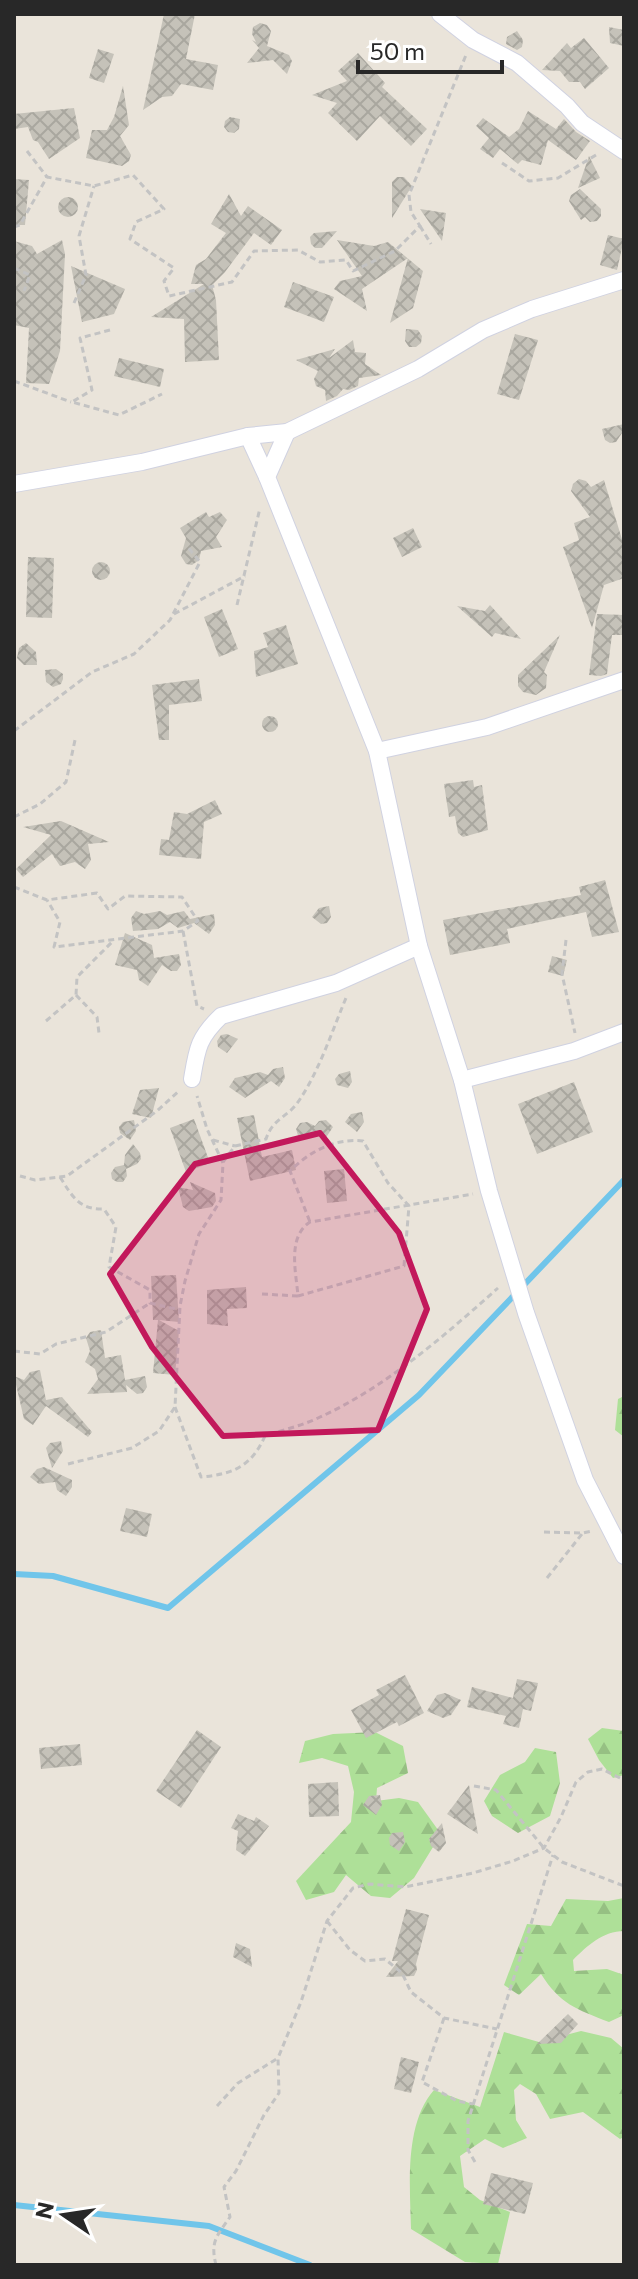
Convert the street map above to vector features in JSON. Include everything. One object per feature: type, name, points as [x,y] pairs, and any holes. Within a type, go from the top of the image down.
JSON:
[{"type":"street","points":[[440,14],[473,40],[517,63],[582,123],[619,148]]},
{"type":"street","points":[[14,484],[142,462],[248,436],[287,432],[418,369],[483,330],[532,309],[624,280]]},
{"type":"street","points":[[267,477],[287,432]]},
{"type":"street","points":[[248,436],[377,751],[419,946],[462,1080],[489,1191],[514,1274],[585,1480],[624,1556]]},
{"type":"street","points":[[377,751],[487,727],[624,680]]},
{"type":"street","points":[[192,1079],[197,1045],[221,1016],[336,983],[419,946]]},
{"type":"street","points":[[462,1080],[579,1049],[624,1032]]},
{"type":"path","points":[[431,244],[411,212],[409,195],[473,40]]},
{"type":"path","points":[[502,163],[529,181],[558,178],[619,148]]},
{"type":"path","points":[[27,151],[47,177],[94,186],[133,175],[164,209],[136,222],[130,239],[174,268],[164,281],[169,296],[232,282],[254,251],[298,250],[320,262],[346,260],[353,271],[395,251],[420,226]]},
{"type":"path","points":[[14,227],[20,225],[47,177]]},
{"type":"path","points":[[74,303],[86,275],[79,236],[94,186]]},
{"type":"path","points":[[14,268],[30,275],[24,291]]},
{"type":"path","points":[[72,402],[92,390],[80,338],[110,330]]},
{"type":"path","points":[[14,381],[119,415],[162,394]]},
{"type":"path","points":[[237,605],[267,477]]},
{"type":"path","points":[[14,731],[92,672],[134,654],[172,615],[200,562],[187,546]]},
{"type":"path","points":[[172,615],[245,576]]},
{"type":"path","points":[[14,817],[40,804],[66,782],[75,740]]},
{"type":"path","points":[[14,887],[47,900],[97,893],[108,909],[125,896],[182,897],[198,921],[183,931],[54,947],[60,922],[47,900]]},
{"type":"path","points":[[183,931],[197,1006],[221,1016]]},
{"type":"path","points":[[46,1021],[76,995],[77,977],[114,940]]},
{"type":"path","points":[[566,940],[562,974],[579,1049]]},
{"type":"path","points":[[213,1140],[235,1146],[266,1139],[270,1126],[298,1103],[357,973]]},
{"type":"path","points":[[76,995],[97,1017],[99,1033]]},
{"type":"path","points":[[20,1176],[35,1180],[67,1176],[157,1111],[192,1079],[223,1163],[221,1200],[199,1234],[180,1310],[175,1407],[201,1477],[227,1475],[257,1453],[265,1436],[318,1418],[382,1381],[449,1332],[514,1274]]},
{"type":"path","points":[[262,1294],[298,1296],[404,1266],[409,1206],[388,1183],[363,1141],[344,1139],[304,1157],[290,1171],[310,1222]]},
{"type":"path","points":[[223,1163],[235,1146]]},
{"type":"path","points":[[60,1177],[77,1204],[91,1210],[104,1209],[116,1227],[109,1267],[150,1290],[150,1303]]},
{"type":"path","points":[[298,1296],[297,1239],[300,1228],[310,1222],[489,1191]]},
{"type":"path","points":[[14,1351],[40,1354],[56,1344],[106,1332],[150,1303],[180,1310]]},
{"type":"path","points":[[68,1464],[132,1448],[159,1431],[175,1407]]},
{"type":"path","points":[[544,1532],[583,1533],[607,1527]]},
{"type":"path","points":[[547,1578],[583,1533]]},
{"type":"path","points":[[216,2265],[214,2241],[230,2217],[224,2187],[279,2093],[278,2058],[301,2002],[327,1921],[353,1888],[370,1884],[405,1887],[513,1861],[544,1848],[576,1782],[588,1772],[602,1769],[624,1780]]},
{"type":"path","points":[[474,1786],[496,1790],[544,1848],[562,1862],[624,1886]]},
{"type":"path","points":[[475,2162],[468,2150],[467,2137],[473,2104],[553,1855]]},
{"type":"path","points":[[327,1921],[350,1950],[365,1961],[385,1959],[402,1973],[411,1992],[444,2018],[497,2029]]},
{"type":"path","points":[[444,2018],[422,2082],[457,2101],[473,2104]]},
{"type":"path","points":[[217,2106],[238,2083],[278,2058]]},
{"type":"highlighted area","points":[[320,1133],[399,1233],[427,1309],[378,1430],[223,1436],[152,1347],[110,1274],[195,1164]]},
{"type":"green space","points":[[624,1396],[624,1437],[615,1430],[618,1399]]},
{"type":"green space","points":[[602,1728],[624,1731],[624,1775],[613,1778],[588,1739]]},
{"type":"green space","points":[[375,1732],[403,1746],[408,1773],[377,1788],[376,1801],[399,1798],[418,1802],[441,1834],[414,1878],[390,1898],[371,1896],[346,1875],[334,1892],[306,1900],[296,1881],[351,1822],[354,1792],[348,1766],[322,1758],[299,1763],[305,1741],[333,1734]]},
{"type":"green space","points":[[535,1748],[556,1752],[560,1783],[550,1816],[518,1833],[492,1816],[484,1801],[500,1775],[525,1762]]},
{"type":"green space","points":[[624,1898],[624,1931],[602,1936],[573,1960],[574,1971],[607,1969],[624,1975],[624,2015],[609,2022],[578,2009],[562,1999],[541,1974],[519,1995],[504,1985],[527,1924],[551,1926],[566,1899],[608,1901]]},
{"type":"green space","points":[[581,2031],[611,2038],[624,2049],[624,2137],[620,2139],[583,2112],[550,2119],[536,2094],[520,2084],[514,2090],[516,2120],[527,2138],[503,2148],[485,2139],[460,2156],[464,2187],[480,2200],[510,2212],[498,2264],[465,2262],[411,2229],[413,2138],[424,2104],[434,2090],[480,2107],[504,2032],[539,2042]]},
{"type":"building","points":[[164,14],[195,14],[186,59],[218,65],[213,90],[181,84],[172,96],[162,97],[143,110]]},
{"type":"building","points":[[260,23],[267,25],[271,31],[267,46],[289,55],[292,61],[287,74],[273,60],[247,63],[259,48],[252,40],[256,42],[252,34],[253,27]]},
{"type":"building","points":[[609,27],[624,30],[624,46],[610,43]]},
{"type":"building","points":[[517,31],[523,40],[522,47],[517,50],[506,44],[507,37]]},
{"type":"building","points":[[584,38],[609,68],[585,89],[580,82],[569,82],[560,71],[542,70],[567,43],[571,48]]},
{"type":"building","points":[[98,49],[114,54],[104,83],[89,78]]},
{"type":"building","points":[[358,53],[385,83],[382,87],[427,129],[411,146],[380,116],[357,141],[328,113],[337,103],[312,95],[347,81],[338,71]]},
{"type":"building","points":[[123,86],[129,125],[120,136],[131,155],[129,161],[122,166],[86,158],[92,130],[107,130]]},
{"type":"building","points":[[74,108],[80,138],[49,159],[38,142],[33,140],[28,127],[14,129],[14,114]]},
{"type":"building","points":[[528,111],[556,129],[564,119],[590,141],[576,160],[548,140],[541,165],[522,160],[518,164],[500,149],[493,158],[480,149],[489,138],[476,126],[483,118],[509,137],[519,129]]},
{"type":"building","points":[[230,117],[240,119],[239,129],[234,133],[224,127]]},
{"type":"building","points":[[589,156],[600,178],[578,188]]},
{"type":"building","points":[[397,177],[404,177],[412,186],[392,218],[392,182]]},
{"type":"building","points":[[14,179],[29,180],[25,225],[14,225]]},
{"type":"building","points":[[580,189],[601,209],[597,221],[590,222],[585,217],[581,220],[569,201],[571,195]]},
{"type":"building","points":[[229,194],[241,216],[248,206],[282,230],[271,245],[254,233],[212,285],[216,300],[219,360],[185,362],[184,319],[151,317],[204,284],[191,284],[196,265],[206,259],[226,233],[211,224]]},
{"type":"building","points":[[68,197],[75,200],[78,207],[75,214],[68,217],[61,214],[58,207],[61,200]]},
{"type":"building","points":[[420,209],[446,213],[442,241]]},
{"type":"building","points":[[337,231],[322,248],[311,244],[310,237],[314,233]]},
{"type":"building","points":[[608,235],[624,239],[617,270],[600,265]]},
{"type":"building","points":[[62,240],[65,254],[60,351],[49,384],[26,383],[29,328],[14,325],[14,241],[32,246],[37,254]]},
{"type":"building","points":[[337,240],[374,246],[388,242],[408,258],[362,289],[367,311],[334,289],[340,281],[362,276]]},
{"type":"building","points":[[408,258],[423,271],[413,308],[390,323]]},
{"type":"building","points":[[71,266],[125,289],[114,314],[82,322]]},
{"type":"building","points":[[293,282],[334,297],[324,322],[284,307]]},
{"type":"building","points":[[406,329],[418,330],[422,336],[421,343],[416,347],[409,347],[405,341]]},
{"type":"building","points":[[515,334],[538,340],[519,400],[497,394]]},
{"type":"building","points":[[353,340],[355,352],[366,353],[365,364],[381,375],[359,378],[358,386],[343,389],[326,401],[325,390],[316,386],[314,379],[318,371],[296,360],[335,349],[329,358]]},
{"type":"building","points":[[119,358],[164,369],[160,387],[114,376]]},
{"type":"building","points":[[624,424],[624,430],[616,442],[605,440],[602,429]]},
{"type":"building","points":[[579,479],[591,487],[604,480],[624,546],[624,578],[604,585],[592,628],[563,547],[579,540],[574,523],[590,517],[571,491]]},
{"type":"building","points":[[206,512],[209,517],[220,512],[227,520],[216,537],[222,547],[201,551],[199,560],[192,565],[186,564],[181,556],[186,538],[180,528]]},
{"type":"building","points":[[413,528],[422,547],[402,557],[393,538]]},
{"type":"building","points":[[28,557],[54,558],[52,618],[26,617]]},
{"type":"building","points":[[101,562],[110,571],[101,580],[92,571]]},
{"type":"building","points":[[490,605],[521,639],[495,633],[492,637],[457,606],[485,611]]},
{"type":"building","points":[[222,609],[238,649],[219,657],[204,617]]},
{"type":"building","points":[[597,614],[624,615],[624,635],[612,635],[607,674],[601,676],[589,675]]},
{"type":"building","points":[[286,625],[298,664],[256,677],[254,651],[268,647],[263,633]]},
{"type":"building","points":[[560,635],[544,672],[547,675],[546,688],[536,695],[523,692],[518,686],[518,675]]},
{"type":"building","points":[[26,643],[36,652],[37,665],[24,665],[17,658],[19,648]]},
{"type":"building","points":[[56,669],[63,674],[63,679],[61,684],[53,687],[46,682],[45,670]]},
{"type":"building","points":[[199,679],[202,701],[169,705],[169,740],[159,740],[152,685]]},
{"type":"building","points":[[267,716],[273,716],[278,724],[276,730],[267,732],[262,727],[262,721]]},
{"type":"building","points":[[473,780],[474,787],[482,785],[488,830],[463,837],[458,833],[455,816],[449,817],[444,784]]},
{"type":"building","points":[[215,800],[222,814],[204,822],[201,859],[159,855],[161,839],[169,840],[174,812],[187,814]]},
{"type":"building","points":[[61,821],[109,842],[88,844],[91,860],[85,869],[75,862],[60,866],[52,854],[23,877],[16,869],[51,835],[23,827]]},
{"type":"building","points":[[605,880],[619,932],[592,937],[586,912],[507,929],[510,943],[450,955],[443,920],[581,895],[579,887]]},
{"type":"building","points":[[329,906],[331,917],[327,923],[321,924],[312,917],[319,908]]},
{"type":"building","points":[[136,911],[144,914],[160,911],[167,915],[184,911],[190,919],[214,914],[215,925],[209,934],[194,923],[178,928],[170,922],[158,929],[133,931],[131,918]]},
{"type":"building","points":[[125,933],[152,945],[154,958],[179,954],[181,965],[177,971],[171,971],[162,965],[148,986],[139,980],[137,970],[115,965]]},
{"type":"building","points":[[552,956],[567,960],[563,976],[548,972]]},
{"type":"building","points":[[221,1035],[238,1039],[227,1053],[218,1047],[217,1041]]},
{"type":"building","points":[[283,1067],[285,1078],[279,1087],[271,1081],[245,1098],[229,1087],[235,1078],[260,1072],[268,1075],[273,1069]]},
{"type":"building","points":[[350,1071],[352,1082],[348,1088],[337,1085],[335,1079],[339,1074]]},
{"type":"building","points":[[574,1082],[593,1132],[537,1154],[518,1104]]},
{"type":"building","points":[[159,1088],[151,1118],[132,1114],[140,1090]]},
{"type":"building","points":[[362,1112],[364,1122],[357,1132],[345,1122],[351,1114]]},
{"type":"building","points":[[254,1115],[262,1157],[292,1150],[296,1170],[250,1181],[237,1118]]},
{"type":"building","points":[[194,1119],[210,1163],[186,1172],[170,1128]]},
{"type":"building","points":[[134,1120],[136,1131],[130,1140],[120,1133],[119,1127],[123,1122]]},
{"type":"building","points":[[326,1120],[333,1127],[325,1139],[317,1133],[299,1139],[296,1129],[300,1123],[315,1126],[319,1121]]},
{"type":"building","points":[[133,1144],[141,1159],[126,1169],[127,1176],[123,1182],[117,1182],[112,1179],[111,1173],[115,1167],[124,1165],[125,1155]]},
{"type":"building","points":[[344,1169],[347,1201],[327,1203],[324,1171]]},
{"type":"building","points":[[190,1182],[215,1193],[216,1201],[212,1207],[189,1211],[183,1207],[178,1187],[193,1190]]},
{"type":"building","points":[[176,1275],[179,1322],[159,1320],[179,1331],[175,1375],[153,1373],[158,1320],[153,1320],[151,1276]]},
{"type":"building","points":[[246,1287],[247,1308],[227,1309],[228,1326],[207,1324],[207,1290]]},
{"type":"building","points":[[101,1330],[105,1358],[121,1355],[125,1380],[145,1376],[147,1387],[143,1393],[137,1394],[126,1385],[127,1392],[87,1394],[98,1379],[95,1369],[85,1362],[90,1351],[86,1338],[90,1332]]},
{"type":"building","points":[[40,1370],[46,1400],[62,1397],[92,1432],[88,1437],[46,1406],[33,1425],[24,1419],[14,1376],[24,1380],[30,1372]]},
{"type":"building","points":[[61,1441],[63,1451],[52,1468],[46,1448],[50,1443]]},
{"type":"building","points":[[44,1467],[72,1480],[72,1487],[66,1496],[57,1490],[55,1482],[39,1484],[30,1477],[37,1469]]},
{"type":"building","points":[[126,1508],[152,1514],[147,1537],[120,1531]]},
{"type":"building","points":[[405,1675],[424,1713],[399,1726],[397,1722],[366,1738],[351,1710],[379,1695],[376,1690]]},
{"type":"building","points":[[517,1679],[538,1683],[531,1711],[523,1709],[519,1728],[503,1724],[506,1716],[467,1707],[472,1687],[513,1698]]},
{"type":"building","points":[[445,1693],[461,1700],[451,1715],[443,1718],[427,1711],[437,1695]]},
{"type":"building","points":[[197,1730],[221,1747],[181,1808],[156,1791]]},
{"type":"building","points":[[80,1744],[82,1765],[41,1769],[39,1748]]},
{"type":"building","points":[[338,1782],[339,1816],[309,1817],[308,1784]]},
{"type":"building","points":[[469,1785],[478,1834],[447,1814]]},
{"type":"building","points":[[380,1795],[382,1805],[376,1815],[363,1805],[369,1796]]},
{"type":"building","points":[[238,1814],[254,1821],[256,1817],[269,1826],[245,1856],[236,1850],[238,1831],[231,1828]]},
{"type":"building","points":[[442,1823],[446,1843],[439,1852],[431,1846],[429,1839]]},
{"type":"building","points":[[403,1832],[405,1842],[399,1851],[390,1845],[389,1838],[392,1833]]},
{"type":"building","points":[[406,1909],[429,1915],[417,1970],[414,1976],[386,1977],[398,1961],[392,1961]]},
{"type":"building","points":[[236,1943],[250,1949],[252,1967],[233,1957]]},
{"type":"building","points":[[568,2014],[578,2024],[561,2043],[537,2044]]},
{"type":"building","points":[[401,2057],[419,2062],[411,2093],[394,2089]]},
{"type":"building","points":[[491,2173],[533,2183],[525,2214],[483,2204]]},
{"type":"waterway","points":[[14,1574],[53,1576],[168,1608],[419,1395],[624,1180]]},
{"type":"waterway","points":[[14,2205],[209,2226],[310,2265]]}]
